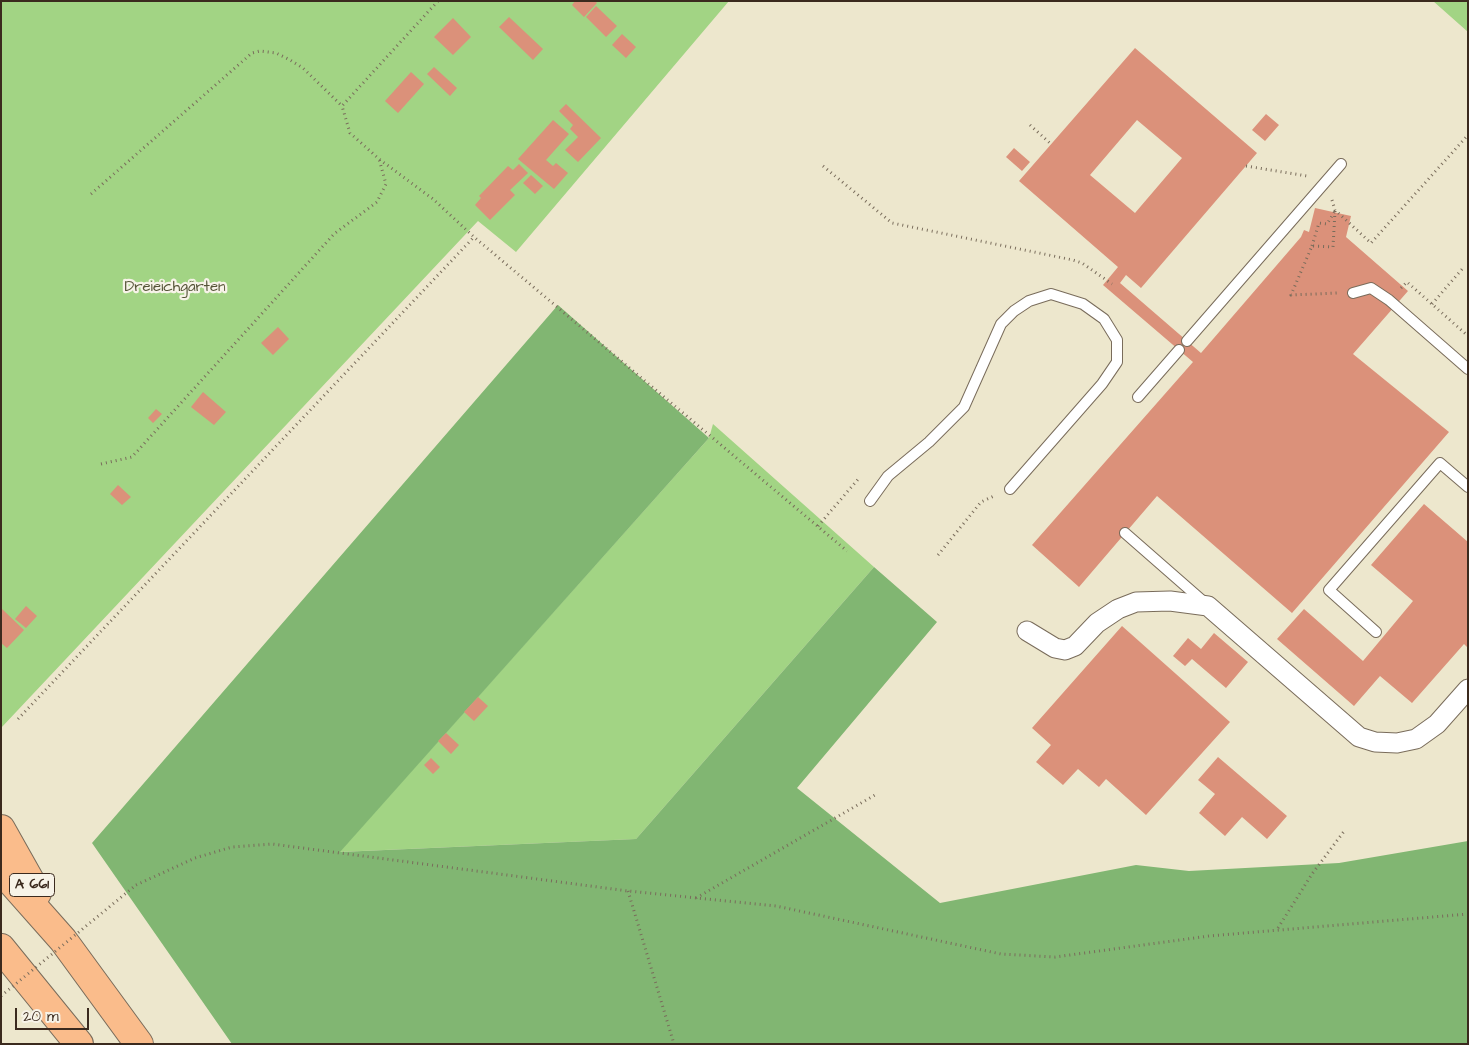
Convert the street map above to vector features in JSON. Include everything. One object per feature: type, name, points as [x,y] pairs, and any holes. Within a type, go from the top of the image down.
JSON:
[{"type":"highway","name":"A 661","points":[[1,829],[63,940]]},
{"type":"highway","name":"A 661","points":[[1,870],[63,940],[139,1044]]},
{"type":"highway","points":[[1,948],[78,1044]]},
{"type":"street","points":[[1027,630],[1055,648],[1065,650],[1075,646],[1104,618],[1118,609],[1136,602],[1170,601],[1208,606],[1359,738],[1375,742],[1397,743],[1416,739],[1437,724],[1468,689]]},
{"type":"lane","points":[[1187,341],[1341,164]]},
{"type":"lane","points":[[1353,293],[1371,288],[1389,300],[1468,368]]},
{"type":"lane","points":[[870,501],[888,476],[929,442],[964,407],[1002,324],[1014,311],[1029,301],[1051,294],[1083,304],[1104,319],[1117,340],[1117,362],[1090,398],[1010,489]]},
{"type":"lane","points":[[1138,397],[1179,350]]},
{"type":"lane","points":[[1376,632],[1329,590],[1440,463],[1468,487]]},
{"type":"lane","points":[[1125,533],[1208,606]]},
{"type":"path","points":[[342,106],[438,1]]},
{"type":"path","points":[[91,194],[252,53],[260,51],[276,53],[303,68],[342,106],[350,134],[379,159],[433,199],[474,237],[847,551]]},
{"type":"path","points":[[1030,125],[1052,145]]},
{"type":"path","points":[[1335,210],[1371,243],[1468,134]]},
{"type":"path","points":[[101,464],[132,457],[334,234],[377,202],[386,184],[379,159]]},
{"type":"path","points":[[823,166],[892,223],[1073,260],[1082,263],[1112,284]]},
{"type":"path","points":[[1246,166],[1327,180],[1335,210],[1333,247],[1312,246]]},
{"type":"path","points":[[1335,210],[1327,224],[1319,223],[1312,246],[1292,295],[1353,293]]},
{"type":"path","points":[[18,719],[474,237]]},
{"type":"path","points":[[1432,304],[1463,268]]},
{"type":"path","points":[[1407,282],[1468,336]]},
{"type":"path","points":[[818,526],[860,477]]},
{"type":"path","points":[[938,554],[981,502]]},
{"type":"path","points":[[695,898],[875,795]]},
{"type":"path","points":[[1278,929],[1312,874],[1345,830]]},
{"type":"path","points":[[1,996],[136,885],[195,858],[232,847],[272,844],[628,891],[776,906],[1001,954],[1056,957],[1209,936],[1468,914]]},
{"type":"path","points":[[628,891],[674,1044]]},
{"type":"green space","name":"Dreieichgärten","points":[[1,1],[729,1],[516,252],[478,221],[1,728]]},
{"type":"green space","points":[[1433,1],[1468,1],[1468,32]]},
{"type":"green space","points":[[558,305],[709,438],[340,852],[636,839],[874,567],[937,622],[797,788],[940,903],[1136,865],[1189,871],[1339,863],[1468,841],[1468,1044],[232,1044],[92,843]]},
{"type":"green space","points":[[713,424],[874,567],[636,839],[339,852],[709,438]]},
{"type":"building","points":[[575,1],[595,1],[597,3],[584,17],[572,5]]},
{"type":"building","points":[[596,6],[617,26],[606,37],[586,17]]},
{"type":"building","points":[[509,17],[543,49],[533,60],[499,27]]},
{"type":"building","points":[[453,18],[471,37],[453,55],[434,37]]},
{"type":"building","points":[[622,34],[636,47],[626,58],[612,45]]},
{"type":"building","points":[[1135,48],[1257,153],[1141,288],[1126,275],[1120,283],[1201,353],[1301,237],[1304,230],[1309,232],[1315,208],[1351,216],[1346,237],[1408,291],[1353,354],[1449,432],[1292,613],[1157,496],[1079,587],[1032,545],[1193,362],[1103,285],[1118,267],[1019,181]],"holes":[[[1137,120],[1182,158],[1135,213],[1090,175]]]},
{"type":"building","points":[[434,67],[457,88],[450,96],[427,74]]},
{"type":"building","points":[[411,72],[424,84],[398,113],[385,101]]},
{"type":"building","points":[[566,104],[601,138],[578,162],[565,150],[578,137],[570,129],[573,125],[559,111]]},
{"type":"building","points":[[1266,114],[1279,125],[1265,141],[1252,130]]},
{"type":"building","points":[[553,120],[569,134],[546,160],[553,166],[556,163],[568,173],[554,189],[518,159]]},
{"type":"building","points":[[1014,148],[1030,162],[1022,171],[1006,157]]},
{"type":"building","points":[[519,164],[528,173],[510,190],[515,195],[490,220],[475,205],[481,198],[479,196],[508,166],[513,170]]},
{"type":"building","points":[[531,175],[543,186],[535,194],[523,183]]},
{"type":"building","points":[[278,327],[289,339],[273,355],[261,343]]},
{"type":"building","points":[[203,392],[226,412],[214,425],[191,407]]},
{"type":"building","points":[[156,409],[162,414],[153,423],[148,418]]},
{"type":"building","points":[[118,485],[131,497],[122,505],[110,494]]},
{"type":"building","points":[[1424,504],[1468,542],[1468,648],[1464,644],[1412,703],[1380,676],[1354,706],[1277,639],[1304,609],[1363,661],[1413,601],[1371,565]]},
{"type":"building","points":[[26,606],[37,616],[26,628],[15,619]]},
{"type":"building","points":[[1,608],[24,630],[7,648],[1,643]]},
{"type":"building","points":[[1122,626],[1230,722],[1146,815],[1106,779],[1099,787],[1078,769],[1063,785],[1036,762],[1051,745],[1032,728]]},
{"type":"building","points":[[1214,633],[1248,662],[1226,688],[1192,659],[1185,666],[1173,656],[1188,638],[1201,649]]},
{"type":"building","points":[[478,697],[488,706],[474,721],[464,712]]},
{"type":"building","points":[[446,733],[459,745],[451,754],[438,741]]},
{"type":"building","points":[[1218,757],[1287,816],[1267,839],[1242,817],[1225,836],[1199,813],[1215,794],[1198,780]]},
{"type":"building","points":[[431,758],[440,767],[433,774],[424,765]]}]
